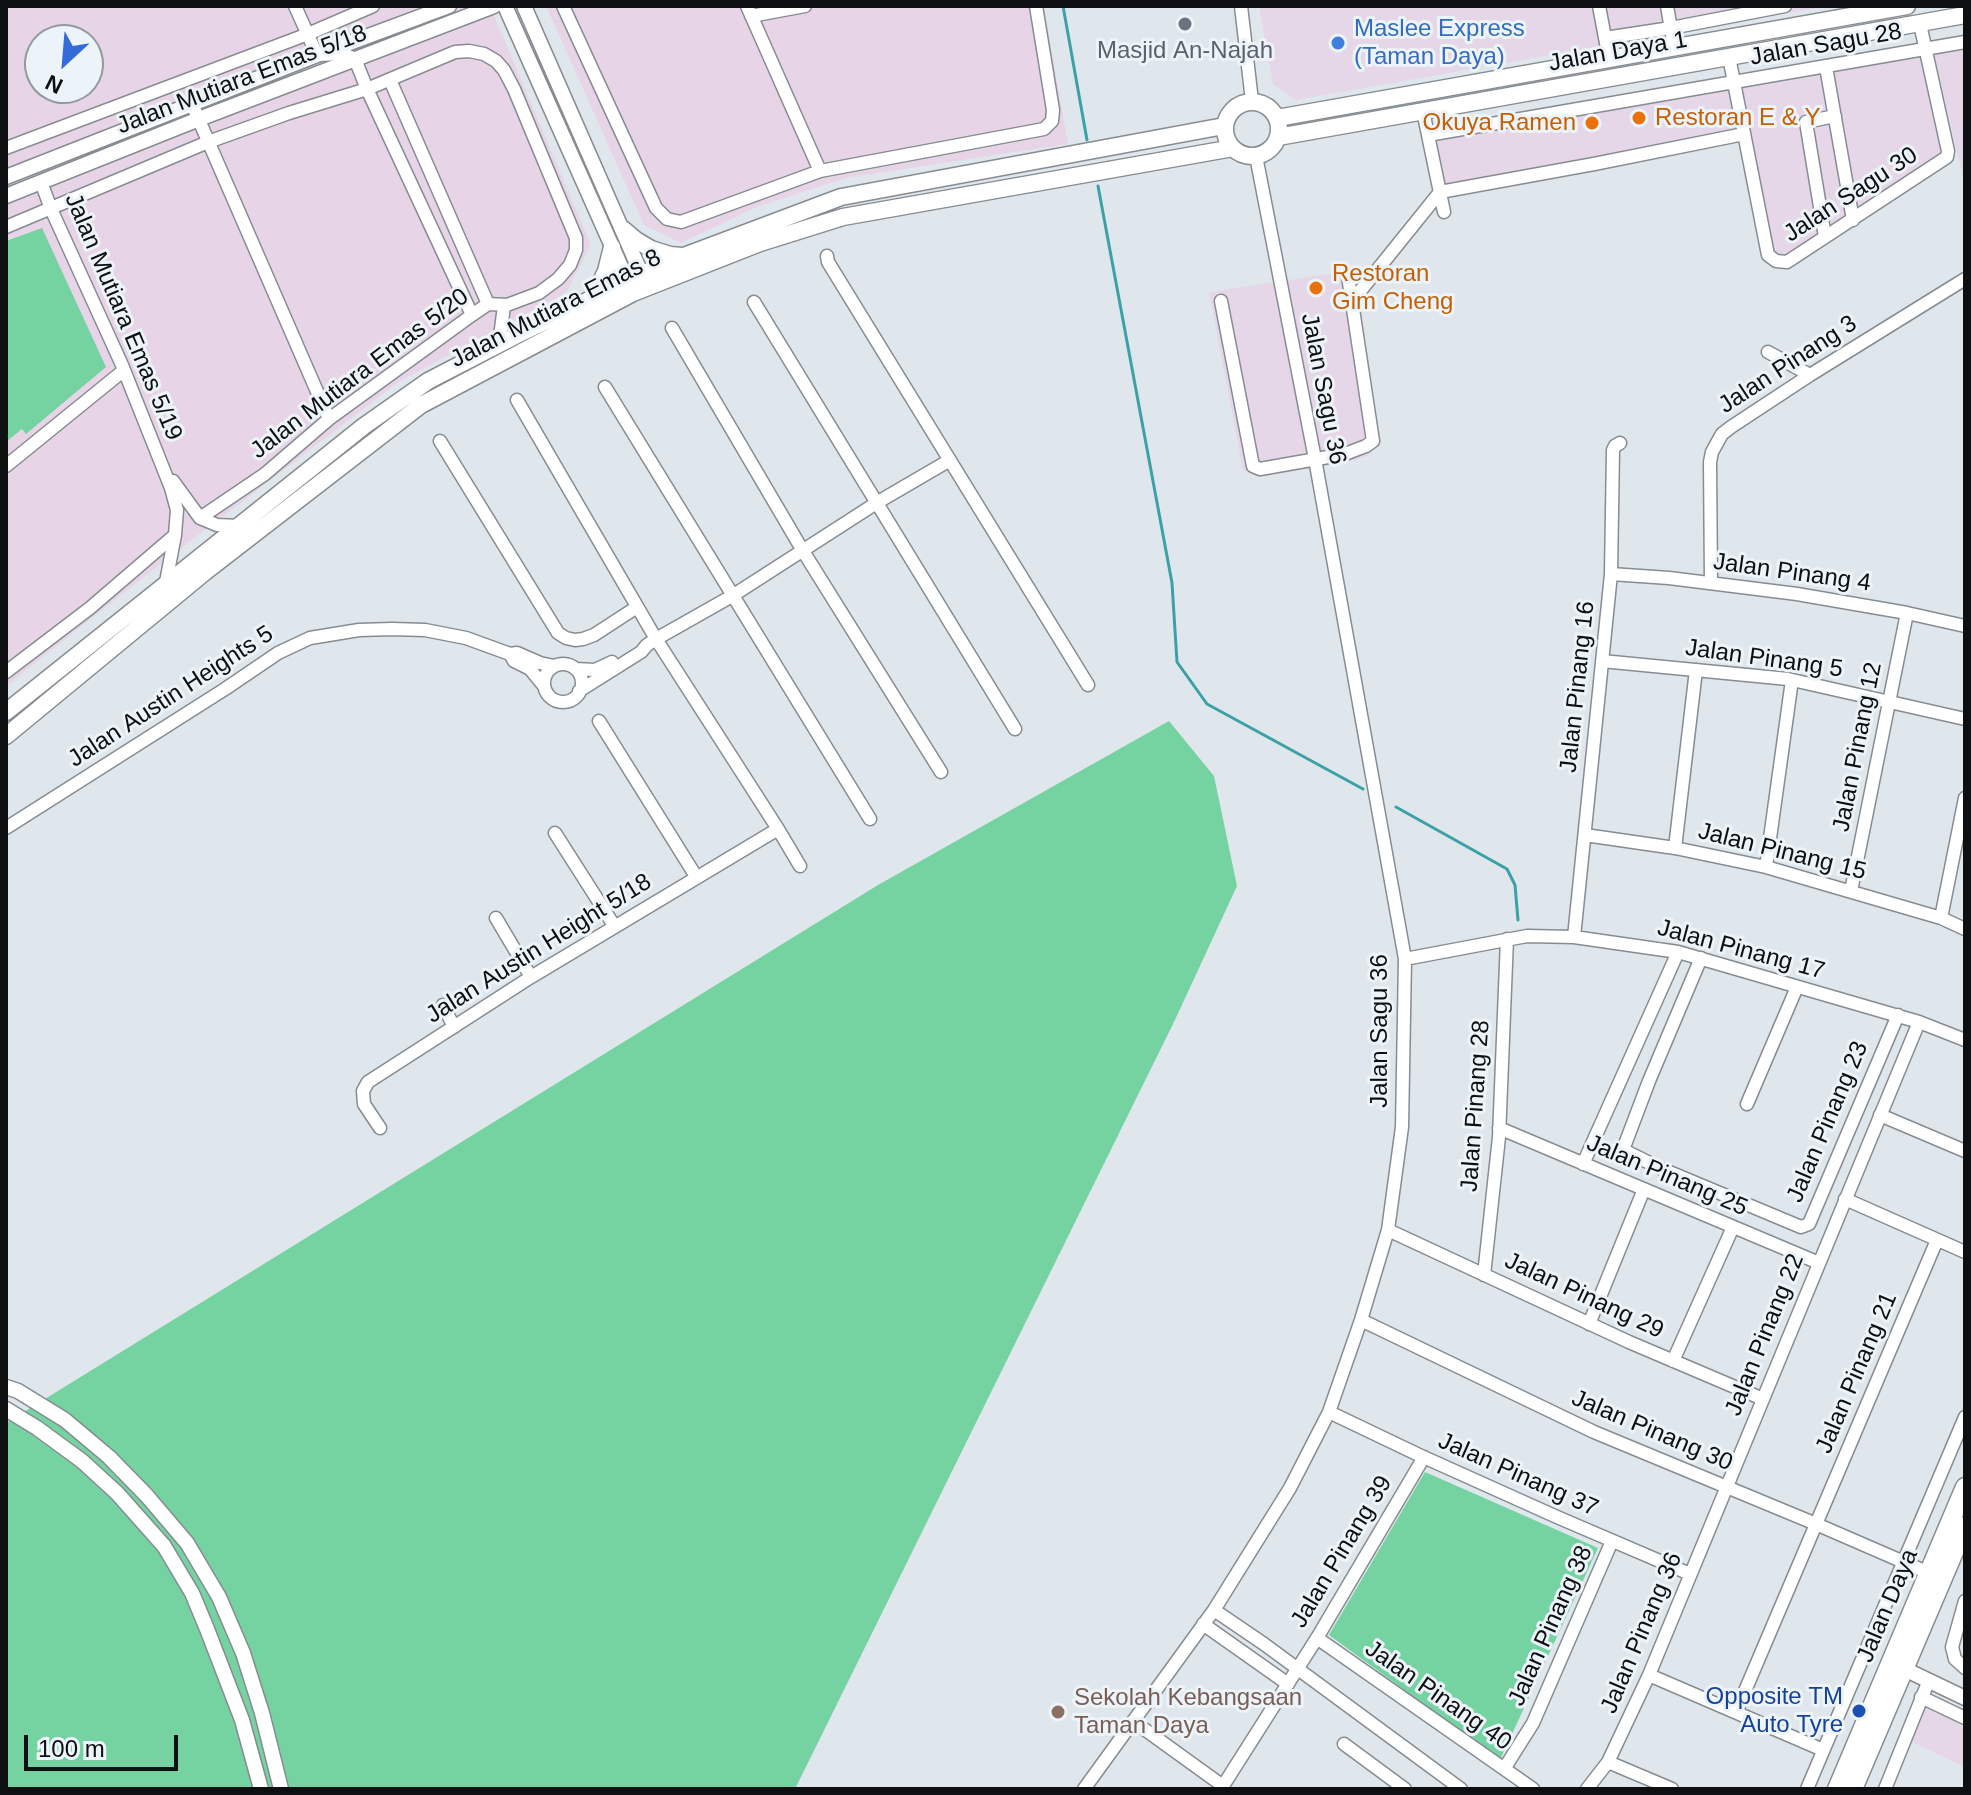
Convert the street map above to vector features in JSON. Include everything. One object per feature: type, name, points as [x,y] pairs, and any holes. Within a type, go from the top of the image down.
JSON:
[{"type":"main road","name":"Jalan Daya 1","points":[[1277,118],[1790,27],[1854,11],[1907,6]]},
{"type":"main road","name":"Jalan Daya 1","points":[[1278,137],[1965,15]]},
{"type":"main road","points":[[1252,101],[1267,106],[1277,118],[1279,127],[1278,137],[1270,149],[1256,156],[1247,156],[1233,148],[1224,126],[1230,111],[1244,102],[1252,101]]},
{"type":"main road","name":"Jalan Mutiara Emas 8","points":[[6,736],[205,572],[421,405],[684,256],[841,197],[1224,126]]},
{"type":"main road","name":"Jalan Mutiara Emas 8","points":[[6,712],[364,426],[428,381],[593,298],[843,217],[1233,148]]},
{"type":"main road","points":[[623,229],[651,249],[684,256]]},
{"type":"main road","points":[[593,298],[606,271],[612,247]]},
{"type":"main road","name":"Jalan Daya","points":[[1853,1789],[1929,1573],[1965,1487]]},
{"type":"main road","name":"Jalan Daya","points":[[1837,1789],[1965,1526]]},
{"type":"street","points":[[295,6],[317,55],[341,54],[355,59],[472,315]]},
{"type":"street","points":[[6,148],[308,34],[373,6]]},
{"type":"street","name":"Jalan Mutiara Emas 5/18","points":[[6,177],[449,6]]},
{"type":"street","name":"Jalan Mutiara Emas 5/18","points":[[6,196],[494,6]]},
{"type":"street","points":[[505,6],[612,247],[637,284]]},
{"type":"street","points":[[563,6],[656,208],[674,222],[688,221],[820,171],[1044,129],[1054,116],[1036,6]]},
{"type":"street","points":[[805,6],[749,11],[820,171]]},
{"type":"street","points":[[1241,6],[1252,101]]},
{"type":"street","points":[[1599,6],[1609,59]]},
{"type":"street","points":[[1667,6],[1674,47]]},
{"type":"street","points":[[1605,38],[1786,6],[1790,27]]},
{"type":"street","points":[[524,7],[623,229],[637,284]]},
{"type":"street","points":[[1920,24],[1925,50]]},
{"type":"street","name":"Jalan Sagu 28","points":[[1428,135],[1965,42]]},
{"type":"street","name":"Jalan Sagu 30","points":[[1744,134],[1768,255],[1776,261],[1787,262],[1947,157],[1925,50]]},
{"type":"street","name":"Jalan Mutiara Emas 5/20","points":[[200,518],[265,474],[329,419],[488,304],[504,306],[539,293],[570,265],[576,250],[576,238],[514,89],[501,66],[484,54],[463,51],[390,80]]},
{"type":"street","points":[[1353,300],[1440,192],[1744,134],[1729,57]]},
{"type":"street","points":[[1826,67],[1853,220]]},
{"type":"street","points":[[6,227],[208,142],[390,80],[488,304]]},
{"type":"street","points":[[192,104],[329,419]]},
{"type":"street","points":[[1423,111],[1444,212]]},
{"type":"street","points":[[1825,237],[1806,122],[1835,116]]},
{"type":"street","name":"Jalan Sagu 36","points":[[1084,1789],[1214,1610],[1290,1488],[1329,1412],[1388,1230],[1402,1127],[1405,959],[1315,459],[1256,156]]},
{"type":"street","name":"Jalan Mutiara Emas 5/19","points":[[41,182],[165,469],[177,510],[166,582]]},
{"type":"street","points":[[827,256],[1088,685]]},
{"type":"street","points":[[1221,301],[1253,466],[1260,469],[1345,454],[1373,441],[1348,276]]},
{"type":"street","name":"Jalan Pinang 3","points":[[1711,583],[1710,462],[1716,444],[1731,427],[1965,279]]},
{"type":"street","points":[[754,302],[1015,729]]},
{"type":"street","points":[[499,344],[504,306]]},
{"type":"street","points":[[672,328],[803,551],[941,772]]},
{"type":"street","points":[[1768,352],[1810,375]]},
{"type":"street","points":[[6,466],[123,371]]},
{"type":"street","points":[[605,387],[870,819]]},
{"type":"street","points":[[517,400],[637,607],[651,642],[800,866]]},
{"type":"street","points":[[440,441],[558,633],[566,638],[583,639],[637,607]]},
{"type":"street","name":"Jalan Pinang 16","points":[[1574,937],[1611,574],[1613,450],[1620,443]]},
{"type":"street","points":[[544,686],[546,674],[554,666],[565,664],[576,669],[595,670],[651,642],[732,596],[878,502],[950,460]]},
{"type":"street","name":"Jalan Mutiara Emas 5/19","points":[[165,469],[200,518]]},
{"type":"street","points":[[200,518],[217,525],[239,526]]},
{"type":"street","points":[[6,672],[90,608],[175,535]]},
{"type":"street","name":"Jalan Pinang 4","points":[[1611,574],[1797,594],[1965,626]]},
{"type":"street","name":"Jalan Pinang 12","points":[[1851,891],[1907,613]]},
{"type":"street","name":"Jalan Austin Heights 5","points":[[6,828],[278,653],[310,638],[359,630],[425,630],[466,638],[554,666]]},
{"type":"street","points":[[510,654],[514,661],[530,669],[549,696],[560,701],[571,699],[651,642]]},
{"type":"street","name":"Jalan Pinang 5","points":[[1602,661],[1792,680],[1965,719]]},
{"type":"street","points":[[576,669],[581,680],[579,691]]},
{"type":"street","points":[[1675,848],[1696,670]]},
{"type":"street","points":[[1766,867],[1792,680]]},
{"type":"street","points":[[599,721],[697,878]]},
{"type":"street","points":[[1941,918],[1965,798]]},
{"type":"street","name":"Jalan Austin Height 5/18","points":[[380,1128],[364,1104],[363,1091],[368,1082],[531,977],[778,829]]},
{"type":"street","points":[[555,833],[615,927]]},
{"type":"street","name":"Jalan Pinang 15","points":[[1585,835],[1675,848],[1766,867],[1941,918],[1965,929]]},
{"type":"street","points":[[496,918],[531,977]]},
{"type":"street","name":"Jalan Pinang 17","points":[[1405,959],[1527,936],[1574,937],[1678,952],[1898,1015],[1965,1040]]},
{"type":"street","name":"Jalan Pinang 28","points":[[1484,1275],[1499,1128],[1507,939]]},
{"type":"street","points":[[1583,1164],[1678,952]]},
{"type":"street","name":"Jalan Pinang 23","points":[[1701,958],[1649,1081],[1625,1151],[1801,1227],[1809,1224],[1898,1015]]},
{"type":"street","points":[[1747,1104],[1797,987]]},
{"type":"street","points":[[443,1005],[454,1027]]},
{"type":"street","name":"Jalan Pinang 22","points":[[1726,1487],[1919,1022]]},
{"type":"street","points":[[1880,1115],[1965,1151]]},
{"type":"street","name":"Jalan Pinang 25","points":[[1499,1128],[1819,1263]]},
{"type":"street","points":[[1589,1324],[1644,1189]]},
{"type":"street","points":[[1845,1199],[1965,1252]]},
{"type":"street","points":[[1673,1361],[1733,1227]]},
{"type":"street","name":"Jalan Pinang 29","points":[[1388,1230],[1589,1324],[1763,1399]]},
{"type":"street","name":"Jalan Pinang 21","points":[[1736,1712],[1937,1240]]},
{"type":"street","name":"Jalan Pinang 30","points":[[1361,1320],[1594,1432],[1929,1573]]},
{"type":"street","points":[[6,1387],[65,1420],[109,1457],[187,1543],[219,1597],[243,1653],[281,1789]]},
{"type":"street","points":[[6,1409],[82,1461],[117,1493],[164,1546],[192,1593],[242,1720],[261,1789]]},
{"type":"street","name":"Jalan Pinang 37","points":[[1329,1412],[1690,1574]]},
{"type":"street","points":[[1807,1789],[1965,1417]]},
{"type":"street","name":"Jalan Pinang 39","points":[[1222,1787],[1317,1638],[1424,1457]]},
{"type":"street","name":"Jalan Pinang 36","points":[[1587,1789],[1608,1762],[1649,1675],[1726,1487]]},
{"type":"street","name":"Jalan Pinang 38","points":[[1504,1769],[1533,1723],[1612,1541]]},
{"type":"street","points":[[1965,1601],[1952,1647],[1952,1654],[1965,1668]]},
{"type":"street","points":[[1214,1610],[1461,1789]]},
{"type":"street","points":[[1203,1624],[1288,1684]]},
{"type":"street","name":"Jalan Pinang 40","points":[[1317,1638],[1533,1789]]},
{"type":"street","points":[[1898,1665],[1965,1698]]},
{"type":"street","points":[[1649,1675],[1823,1750]]},
{"type":"street","points":[[1886,1789],[1929,1680]]},
{"type":"street","points":[[1921,1697],[1965,1718]]},
{"type":"street","points":[[1133,1721],[1222,1787]]},
{"type":"street","points":[[1344,1744],[1405,1789]]},
{"type":"street","points":[[1608,1762],[1672,1789]]},
{"type":"shaded area","points":[[6,6],[490,6],[591,245],[566,293],[400,381],[6,686]]},
{"type":"shaded area","points":[[546,6],[1044,6],[1068,144],[845,178],[757,207],[681,243],[644,225]]},
{"type":"shaded area","points":[[1259,6],[1828,6],[1296,100],[1273,84]]},
{"type":"shaded area","points":[[1928,46],[1951,159],[1772,264],[1740,139],[1436,196],[1424,132]]},
{"type":"shaded area","points":[[1965,46],[1965,176],[1963,177],[1934,53]]},
{"type":"shaded area","points":[[1356,270],[1380,445],[1367,456],[1345,463],[1259,477],[1243,470],[1209,292]]},
{"type":"shaded area","points":[[1923,1702],[1965,1722],[1965,1767],[1908,1740]]},
{"type":"green space","points":[[42,228],[106,367],[26,434],[22,429],[6,442],[6,241]]},
{"type":"green space","points":[[1169,721],[1214,776],[1237,886],[1174,1022],[795,1789],[6,1789],[6,1423],[878,885]]},
{"type":"green space","points":[[1425,1472],[1598,1548],[1500,1760],[1329,1635]]},
{"type":"waterway","points":[[1063,6],[1087,140]]},
{"type":"waterway","points":[[1098,186],[1172,583],[1177,662],[1207,704],[1363,789]]},
{"type":"waterway","points":[[1396,807],[1507,869],[1515,885],[1518,920]]},
{"type":"place","name":"Masjid An-Najah","points":[[1185,24]]},
{"type":"place","name":"Maslee Express (Taman Daya)","points":[[1338,43]]},
{"type":"place","name":"Restoran E & Y","points":[[1639,118]]},
{"type":"place","name":"Okuya Ramen","points":[[1592,123]]},
{"type":"place","name":"Restoran Gim Cheng","points":[[1316,288]]},
{"type":"place","name":"Opposite TM Auto Tyre","points":[[1859,1711]]},
{"type":"place","name":"Sekolah Kebangsaan Taman Daya","points":[[1058,1712]]}]
